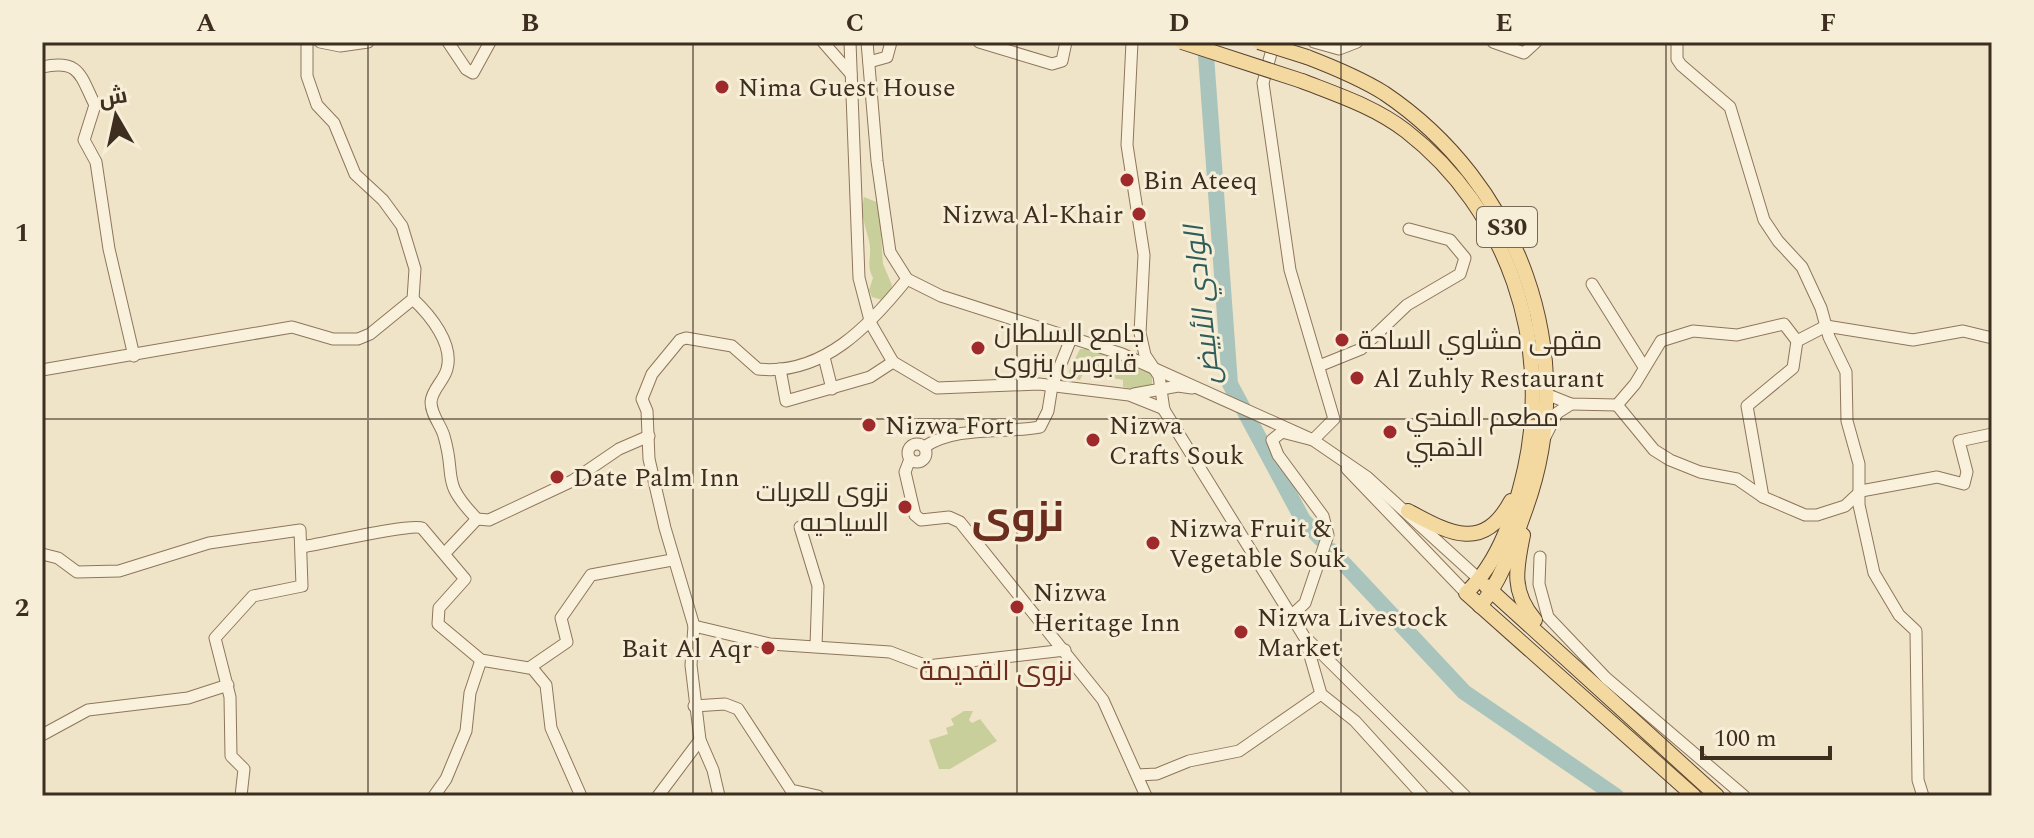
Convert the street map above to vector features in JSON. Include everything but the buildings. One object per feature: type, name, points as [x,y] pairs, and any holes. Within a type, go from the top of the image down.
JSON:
[{"type":"main road","name":"S30","points":[[1182,42],[1364,105],[1406,131],[1471,199],[1495,238],[1520,296],[1531,349],[1533,402],[1527,456],[1506,534],[1480,580],[1466,593]]},
{"type":"main road","name":"S30","points":[[1259,42],[1307,57],[1382,92],[1413,115],[1454,153],[1484,188],[1510,231],[1534,295],[1544,344],[1546,394],[1543,442],[1533,488],[1492,591],[1480,606]]},
{"type":"main road","points":[[1408,511],[1447,532],[1477,533],[1494,526],[1515,494],[1527,456]]},
{"type":"main road","points":[[1533,488],[1515,573],[1517,590],[1524,607],[1566,657]]},
{"type":"main road","points":[[1480,580],[1717,796]]},
{"type":"main road","points":[[1466,593],[1694,796]]},
{"type":"street","points":[[307,42],[307,76],[317,105],[334,123],[355,174],[383,200],[402,226],[415,269],[413,299],[432,320],[445,344],[447,370],[434,390],[432,408],[445,438],[451,488],[477,519],[489,520],[572,481],[619,449],[649,436]]},
{"type":"street","points":[[320,42],[340,46],[368,42]]},
{"type":"street","points":[[448,42],[466,69],[473,73],[490,42]]},
{"type":"street","points":[[826,45],[843,42]]},
{"type":"street","points":[[850,42],[858,267],[871,324],[893,362],[937,388],[1052,386],[1129,395],[1154,403],[1164,410]]},
{"type":"street","points":[[867,42],[890,252],[907,279],[941,296],[1072,336],[1153,366],[1313,440],[1408,511],[1480,580]]},
{"type":"street","points":[[869,62],[887,57],[891,42]]},
{"type":"street","points":[[979,42],[1052,64],[1062,61],[1066,42]]},
{"type":"street","points":[[1132,42],[1127,145],[1144,255],[1140,333],[1145,355],[1159,376],[1164,410],[1305,638],[1321,694],[1355,721],[1423,796]]},
{"type":"street","points":[[1274,42],[1263,83],[1290,270],[1334,419],[1313,440]]},
{"type":"street","points":[[1314,42],[1339,49],[1357,42]]},
{"type":"street","points":[[1493,42],[1524,53],[1532,50],[1536,42]]},
{"type":"street","points":[[1677,42],[1677,59],[1681,65],[1730,107],[1764,220],[1802,267],[1846,372],[1847,421],[1857,455],[1861,491],[1859,505],[1874,573],[1899,615],[1916,631],[1918,780],[1923,796]]},
{"type":"street","points":[[826,45],[851,74]]},
{"type":"street","points":[[42,67],[61,63],[76,69],[95,105],[84,140],[96,162],[109,249],[134,356]]},
{"type":"street","points":[[1319,366],[1361,349],[1407,305],[1454,279],[1464,268],[1465,258],[1450,240],[1409,229]]},
{"type":"street","points":[[719,796],[713,770],[700,740],[694,706],[691,665],[694,626],[672,560],[649,459],[649,436],[642,399],[645,388],[652,374],[680,340],[692,337],[726,343],[754,368],[780,369],[824,357],[871,324],[907,279]]},
{"type":"street","points":[[1592,284],[1644,367]]},
{"type":"street","points":[[42,370],[292,327],[333,339],[358,339],[370,334],[413,299]]},
{"type":"street","points":[[1617,405],[1635,384],[1661,341],[1693,331],[1737,335],[1784,324],[1797,341],[1793,368],[1747,406],[1763,497]]},
{"type":"street","points":[[1797,341],[1826,326],[1913,340],[1963,331],[1992,338]]},
{"type":"street","points":[[1122,354],[1135,343],[1140,333]]},
{"type":"street","points":[[1072,336],[1040,427],[938,438],[924,447],[923,460],[915,462],[910,459],[905,472],[915,515],[921,520],[949,517],[960,522],[1028,610],[1065,650],[1113,717],[1146,796]]},
{"type":"street","points":[[824,357],[832,389]]},
{"type":"street","points":[[780,369],[786,401],[870,377],[893,362]]},
{"type":"street","points":[[1129,395],[1188,386],[1212,392]]},
{"type":"street","points":[[1546,394],[1571,404],[1617,405],[1654,450],[1670,460],[1700,472],[1726,475],[1796,512],[1817,515],[1845,506],[1861,491],[1937,477],[1964,484],[1967,472],[1957,445],[1959,441],[1992,434]]},
{"type":"street","points":[[1543,442],[1557,413],[1571,404]]},
{"type":"street","points":[[1292,615],[1305,603],[1328,535],[1323,516],[1278,455],[1272,440],[1282,432],[1313,440]]},
{"type":"street","points":[[1330,451],[1466,593]]},
{"type":"street","points":[[445,553],[477,519]]},
{"type":"street","points":[[302,547],[360,538],[412,525],[422,528],[465,579],[439,608],[435,619],[481,660],[532,668],[546,685],[551,728],[581,796]]},
{"type":"street","points":[[800,527],[818,586],[816,646]]},
{"type":"street","points":[[42,554],[52,555],[69,568],[85,574],[119,571],[196,546],[297,528],[302,533],[302,586],[257,594],[216,633],[218,654],[228,685],[231,756],[244,769],[241,796]]},
{"type":"street","points":[[1540,557],[1539,584],[1548,617],[1606,678],[1744,796]]},
{"type":"street","points":[[532,668],[567,642],[561,618],[591,575],[672,560]]},
{"type":"street","points":[[694,626],[770,644],[890,652],[927,666],[943,667],[1065,650]]},
{"type":"street","points":[[1305,638],[1465,796]]},
{"type":"street","points":[[434,796],[449,773],[466,731],[470,693],[481,660]]},
{"type":"street","points":[[42,735],[88,710],[188,698],[228,685]]},
{"type":"street","points":[[1137,775],[1157,774],[1189,761],[1239,751],[1321,694]]},
{"type":"street","points":[[694,706],[725,704],[738,709],[791,790],[818,796]]},
{"type":"street","points":[[658,796],[700,740]]},
{"type":"green space","points":[[864,197],[879,203],[883,264],[892,285],[890,294],[882,300],[872,297],[869,290],[873,278],[863,214]]},
{"type":"green space","points":[[1080,349],[1089,349],[1152,374],[1152,384],[1139,390],[1123,387],[1123,380],[1084,372],[1080,380],[1072,378],[1069,371]]},
{"type":"green space","points":[[964,711],[973,711],[969,720],[972,723],[980,719],[997,741],[950,769],[939,769],[929,740],[948,734],[946,728],[954,725],[951,719]]},
{"type":"waterway","name":"الوادي الأبيض","points":[[1205,42],[1230,384],[1303,520],[1321,539]]},
{"type":"waterway","name":"الوادي الأبيض","points":[[1332,551],[1464,692],[1616,796]]},
{"type":"place","name":"Nima Guest House","points":[[722,87]]},
{"type":"place","name":"Bin Ateeq","points":[[1127,180]]},
{"type":"place","name":"Nizwa Al-Khair","points":[[1139,214]]},
{"type":"place","name":"مقهى مشاوي الساحة","points":[[1342,340]]},
{"type":"place","name":"جامع السلطان قابوس بنزوى","points":[[978,348]]},
{"type":"place","name":"Al Zuhly Restaurant","points":[[1357,378]]},
{"type":"place","name":"Nizwa Fort","points":[[869,425]]},
{"type":"place","name":"مطعم المندي الذهبي","points":[[1390,432]]},
{"type":"place","name":"Nizwa Crafts Souk","points":[[1093,440]]},
{"type":"place","name":"Date Palm Inn","points":[[557,477]]},
{"type":"place","name":"نزوى للعربات السياحيه","points":[[905,507]]},
{"type":"place","name":"Nizwa Fruit & Vegetable Souk","points":[[1153,543]]},
{"type":"place","name":"Nizwa Heritage Inn","points":[[1017,607]]},
{"type":"place","name":"Nizwa Livestock Market","points":[[1241,632]]},
{"type":"place","name":"Bait Al Aqr","points":[[768,648]]},
{"type":"district","name":"نزوى","points":[[1018,516]]},
{"type":"district","name":"نزوى القديمة","points":[[996,670]]}]
